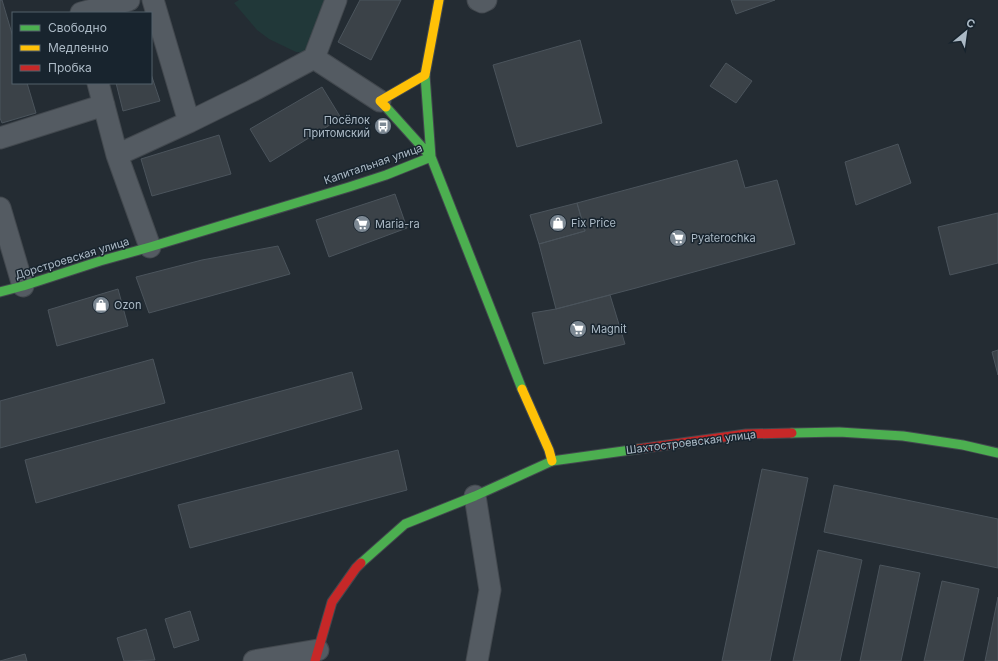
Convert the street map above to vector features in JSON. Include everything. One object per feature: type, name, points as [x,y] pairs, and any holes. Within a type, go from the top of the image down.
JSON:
[{"type":"street","points":[[75,0],[80,12]]},
{"type":"street","points":[[84,12],[129,0]]},
{"type":"street","points":[[153,0],[189,122]]},
{"type":"street","points":[[117,154],[189,122],[314,58],[336,0]]},
{"type":"street","points":[[439,0],[425,75],[431,157],[516,374],[549,450],[552,461]]},
{"type":"street","points":[[478,0],[482,2],[486,0]]},
{"type":"street","points":[[314,58],[380,100],[425,75]]},
{"type":"street","points":[[98,84],[117,154],[150,247]]},
{"type":"street","name":"Капитальная улица","points":[[150,247],[356,184],[431,157],[380,100]]},
{"type":"street","points":[[0,138],[104,106]]},
{"type":"street","points":[[0,208],[23,286]]},
{"type":"street","name":"Дорстроевская улица","points":[[0,292],[150,247]]},
{"type":"street","name":"Шахтостроевская улица","points":[[317,655],[332,602],[356,568],[405,524],[475,496],[552,461],[746,434],[839,432],[903,436],[963,445],[998,454]]},
{"type":"street","points":[[475,496],[490,590],[477,661]]},
{"type":"street","points":[[254,661],[317,655]]},
{"type":"green space","points":[[239,0],[326,0],[308,53],[296,52],[269,39],[257,30],[234,3]]},
{"type":"building","points":[[0,0],[2,0],[12,34],[12,84],[27,84],[36,113],[2,123],[0,118]]},
{"type":"building","points":[[360,0],[401,0],[371,60],[338,42]]},
{"type":"building","points":[[731,0],[775,0],[736,14]]},
{"type":"building","points":[[580,40],[602,123],[517,147],[493,65]]},
{"type":"building","points":[[726,63],[752,81],[736,103],[710,86]]},
{"type":"building","points":[[152,77],[160,101],[123,111],[116,84],[152,84]]},
{"type":"building","points":[[322,87],[341,118],[270,162],[250,129]]},
{"type":"building","points":[[219,135],[231,174],[152,196],[141,159]]},
{"type":"building","points":[[898,144],[911,183],[856,205],[845,162]]},
{"type":"building","name":"Pyaterochka","points":[[737,160],[745,188],[777,180],[795,244],[556,309],[539,244],[585,231],[577,203]]},
{"type":"building","name":"Maria-ra","points":[[395,194],[407,228],[329,257],[316,220]]},
{"type":"building","name":"Fix Price","points":[[577,203],[585,231],[539,244],[530,215]]},
{"type":"building","points":[[998,213],[998,263],[950,275],[938,227]]},
{"type":"building","points":[[278,246],[290,274],[149,313],[136,277],[202,260]]},
{"type":"building","points":[[118,289],[128,326],[57,346],[48,310]]},
{"type":"building","name":"Magnit","points":[[610,295],[625,344],[544,364],[532,313],[556,309]]},
{"type":"building","points":[[998,350],[998,375],[992,352]]},
{"type":"building","points":[[153,359],[165,403],[0,448],[0,401]]},
{"type":"building","points":[[352,372],[362,409],[36,503],[25,460]]},
{"type":"building","points":[[398,450],[407,490],[190,548],[178,505]]},
{"type":"building","points":[[762,469],[808,478],[770,661],[722,661]]},
{"type":"building","points":[[834,485],[998,519],[998,568],[824,532]]},
{"type":"building","points":[[818,550],[862,560],[840,661],[793,661]]},
{"type":"building","points":[[880,565],[920,573],[901,661],[860,661]]},
{"type":"building","points":[[942,581],[979,589],[963,661],[924,661]]},
{"type":"building","points":[[998,597],[998,661],[985,661]]},
{"type":"building","points":[[190,611],[199,640],[174,648],[165,619]]},
{"type":"building","points":[[146,629],[155,660],[124,661],[117,638]]},
{"type":"building","points":[[25,654],[27,661],[0,661]]},
{"type":"traffic: fast","points":[[425,75],[431,157],[522,389]]},
{"type":"traffic: fast","points":[[0,292],[349,187],[386,175],[431,157],[386,107]]},
{"type":"traffic: fast","points":[[792,433],[839,432],[903,436],[963,445],[998,453]]},
{"type":"traffic: fast","points":[[361,563],[405,524],[475,496],[552,461],[638,449]]},
{"type":"traffic: slow","points":[[386,107],[380,101],[425,75],[439,0]]},
{"type":"traffic: slow","points":[[522,389],[549,450],[552,461]]},
{"type":"traffic: jam","points":[[638,449],[746,434],[792,433]]},
{"type":"traffic: jam","points":[[315,661],[332,602],[361,563]]},
{"type":"place","name":"Посёлок Притомский","points":[[383,126]]},
{"type":"place","name":"Fix Price","points":[[558,223]]},
{"type":"place","name":"Maria-ra","points":[[362,224]]},
{"type":"place","name":"Pyaterochka","points":[[678,238]]},
{"type":"place","name":"Ozon","points":[[101,305]]},
{"type":"place","name":"Magnit","points":[[578,329]]}]
